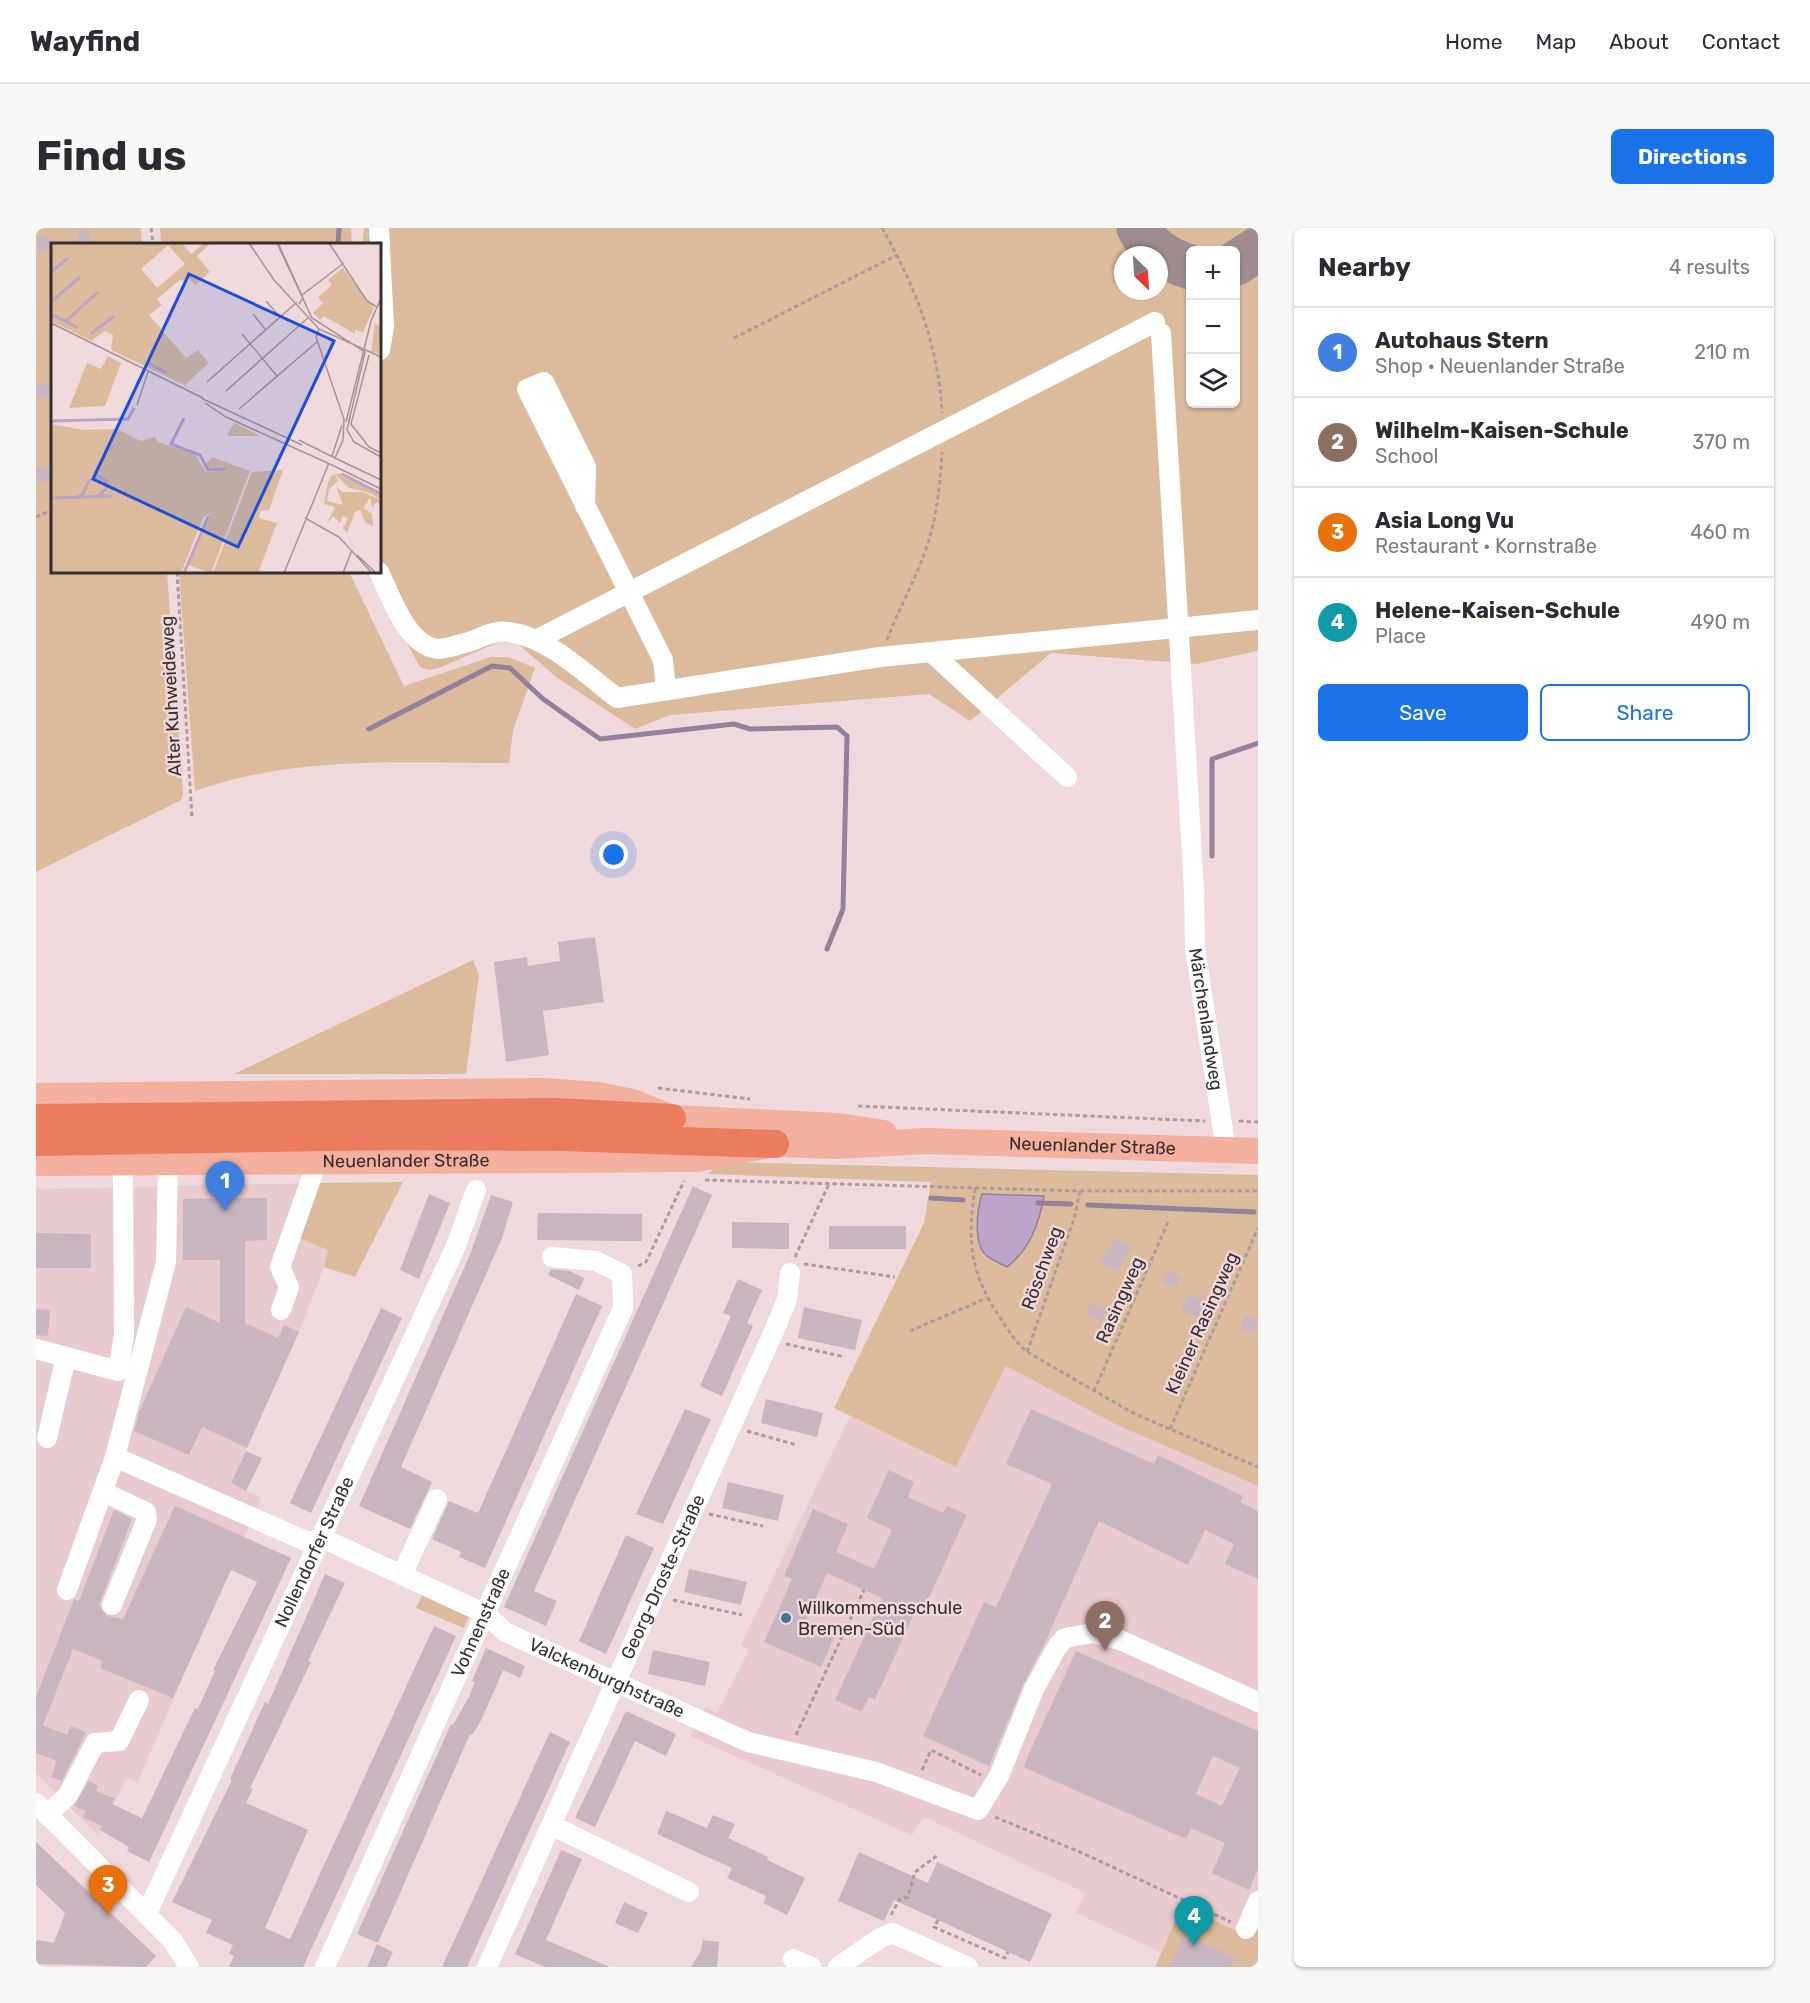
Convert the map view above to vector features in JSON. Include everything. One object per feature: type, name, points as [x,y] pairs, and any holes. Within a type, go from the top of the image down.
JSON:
[{"type":"highway","name":"Neuenlander Straße","points":[[36,1118],[557,1112],[672,1118]]},
{"type":"highway","name":"Neuenlander Straße","points":[[36,1142],[419,1136],[561,1137],[775,1144]]},
{"type":"main road","name":"Neuenlander Straße","points":[[36,1096],[544,1091],[598,1095],[633,1102],[672,1118],[838,1126],[926,1141]]},
{"type":"main road","name":"Neuenlander Straße","points":[[36,1163],[697,1159],[775,1144],[837,1146],[926,1141],[1258,1151]]},
{"type":"street","points":[[379,228],[380,243]]},
{"type":"street","points":[[381,268],[384,327],[381,344]]},
{"type":"street","name":"Märchenlandweg","points":[[628,594],[1158,327],[1194,889],[1195,948],[1226,1150]]},
{"type":"street","points":[[585,506],[586,467],[544,382],[527,389],[628,594],[663,660],[666,689]]},
{"type":"street","points":[[380,573],[408,629],[419,640],[438,649],[501,632],[538,639],[617,698],[880,657],[1258,620]]},
{"type":"street","points":[[538,639],[628,594]]},
{"type":"street","points":[[932,653],[1066,777]]},
{"type":"street","points":[[281,1310],[289,1287],[280,1267],[317,1162]]},
{"type":"street","points":[[36,1349],[118,1371],[124,1336],[123,1163]]},
{"type":"street","points":[[67,1590],[115,1457],[166,1262],[168,1163]]},
{"type":"street","name":"Nollendorfer Straße","points":[[147,1914],[456,1246],[476,1190]]},
{"type":"street","points":[[552,1257],[596,1262],[622,1274]]},
{"type":"street","name":"Georg-Droste-Straße","points":[[492,1965],[551,1825],[770,1340],[787,1300],[790,1273]]},
{"type":"street","name":"Vohnenstraße","points":[[325,1967],[623,1308],[622,1274]]},
{"type":"street","points":[[47,1438],[66,1357]]},
{"type":"street","name":"Valckenburghstraße","points":[[115,1457],[308,1542],[322,1538],[486,1614],[505,1632],[748,1742],[876,1772],[978,1810]]},
{"type":"street","points":[[103,1492],[146,1512],[147,1519],[112,1605]]},
{"type":"street","points":[[402,1575],[437,1499]]},
{"type":"street","points":[[978,1810],[996,1782],[1034,1689],[1057,1647],[1065,1638],[1093,1633],[1120,1640],[1258,1702]]},
{"type":"street","points":[[139,1700],[119,1741],[95,1743],[68,1795],[42,1809],[173,1941],[189,1967]]},
{"type":"street","points":[[551,1825],[689,1892]]},
{"type":"street","points":[[1246,1929],[1258,1901]]},
{"type":"street","points":[[838,1967],[880,1938],[892,1933],[968,1967]]},
{"type":"street","points":[[793,1959],[811,1967]]},
{"type":"path","points":[[151,228],[153,243]]},
{"type":"path","points":[[734,338],[897,255]]},
{"type":"path","points":[[36,517],[51,510]]},
{"type":"path","name":"Alter Kuhweideweg","points":[[177,573],[192,818]]},
{"type":"path","points":[[622,1274],[646,1262],[685,1179]]},
{"type":"path","points":[[790,1273],[797,1250],[829,1184]]},
{"type":"path","points":[[975,1188],[970,1230],[975,1271],[987,1298],[1018,1344],[1027,1352],[1133,1413],[1258,1467]]},
{"type":"path","name":"Röschweg","points":[[1027,1352],[1074,1219],[1080,1191],[1258,1191]]},
{"type":"path","name":"Rasingweg","points":[[1094,1391],[1170,1220]]},
{"type":"path","name":"Kleiner Rasingweg","points":[[1170,1429],[1258,1228]]},
{"type":"path","points":[[790,1273],[807,1263],[895,1277]]},
{"type":"path","points":[[910,1331],[987,1298]]},
{"type":"path","points":[[770,1340],[845,1357]]},
{"type":"path","points":[[731,1426],[797,1445]]},
{"type":"path","points":[[693,1511],[763,1526]]},
{"type":"path","points":[[788,1750],[864,1590]]},
{"type":"path","points":[[654,1596],[742,1615]]},
{"type":"path","points":[[915,1786],[931,1750],[996,1782]]},
{"type":"path","points":[[978,1810],[1080,1852],[1246,1929]]},
{"type":"path","points":[[880,1938],[896,1899],[908,1897],[915,1872],[938,1855]]},
{"type":"path","points":[[938,1920],[934,1927],[1005,1958],[1008,1952]]},
{"type":"shaded area","points":[[36,228],[141,228],[142,243],[51,243],[51,573],[167,573],[183,794],[181,800],[36,872]]},
{"type":"shaded area","points":[[160,228],[351,228],[352,243],[161,243]]},
{"type":"shaded area","points":[[364,228],[1258,228],[1258,651],[1196,664],[1051,653],[970,721],[929,694],[670,715],[635,729],[556,677],[517,643],[501,641],[439,668],[429,670],[420,667],[369,573],[381,573],[381,243],[362,243]]},
{"type":"shaded area","points":[[179,573],[349,573],[404,686],[491,657],[508,657],[535,668],[513,730],[509,763],[390,762],[311,766],[233,779],[195,791]]},
{"type":"shaded area","points":[[473,960],[479,975],[466,1074],[234,1074]]},
{"type":"shaded area","points":[[721,1162],[1258,1175],[1258,1486],[1119,1426],[1006,1366],[956,1467],[834,1408],[924,1223],[931,1182],[708,1174]]},
{"type":"shaded area","points":[[403,1182],[355,1277],[324,1267],[328,1250],[299,1238],[317,1183]]},
{"type":"shaded area","points":[[317,1183],[328,1250],[324,1267],[299,1332],[231,1483],[261,1498],[137,1783],[126,1778],[98,1835],[36,1773],[36,1189]]},
{"type":"shaded area","points":[[982,1194],[1044,1196],[1032,1235],[1022,1252],[1007,1267],[988,1257],[979,1243],[978,1217]]},
{"type":"shaded area","points":[[1006,1365],[1119,1426],[1258,1486],[1258,1917],[1249,1937],[1182,1905],[1161,1952],[1076,1913],[1086,1893],[924,1817],[912,1835],[690,1736],[705,1707],[717,1713],[749,1650],[741,1645],[850,1416],[956,1466]]},
{"type":"shaded area","points":[[428,1583],[472,1610],[464,1628],[416,1608]]},
{"type":"shaded area","points":[[1182,1905],[1249,1937],[1258,1917],[1258,1967],[1155,1967]]},
{"type":"building","points":[[90,229],[91,243],[78,243],[77,230]]},
{"type":"building","points":[[37,236],[50,236],[50,250],[37,251]]},
{"type":"building","points":[[50,383],[51,398],[36,399],[36,384]]},
{"type":"building","points":[[51,467],[51,481],[36,482],[36,468]]},
{"type":"building","points":[[595,937],[604,1002],[543,1011],[549,1055],[506,1062],[494,962],[527,957],[528,966],[560,961],[558,942]]},
{"type":"building","points":[[693,1186],[712,1195],[534,1591],[557,1601],[546,1626],[504,1607]]},
{"type":"building","points":[[429,1194],[450,1203],[419,1279],[400,1270]]},
{"type":"building","points":[[491,1195],[513,1202],[502,1238],[401,1467],[432,1482],[410,1529],[359,1506],[471,1252]]},
{"type":"building","points":[[267,1198],[267,1240],[245,1241],[245,1323],[278,1338],[284,1325],[299,1332],[247,1448],[202,1427],[189,1455],[134,1431],[139,1412],[186,1307],[220,1323],[220,1260],[183,1260],[183,1199]]},
{"type":"building","points":[[538,1213],[642,1214],[642,1241],[537,1240]]},
{"type":"building","points":[[732,1222],[789,1223],[789,1249],[732,1248]]},
{"type":"building","points":[[829,1226],[906,1226],[906,1249],[829,1249]]},
{"type":"building","points":[[36,1233],[91,1234],[91,1268],[36,1268]]},
{"type":"building","points":[[1115,1238],[1131,1247],[1117,1272],[1101,1263]]},
{"type":"building","points":[[551,1269],[570,1271],[584,1278],[579,1290],[548,1275]]},
{"type":"building","points":[[1167,1270],[1181,1277],[1176,1288],[1162,1282]]},
{"type":"building","points":[[738,1279],[762,1290],[747,1323],[753,1326],[722,1396],[700,1386],[731,1316],[723,1313]]},
{"type":"building","points":[[576,1294],[602,1306],[485,1568],[459,1557],[461,1552],[432,1539],[449,1501],[478,1513]]},
{"type":"building","points":[[1189,1294],[1206,1302],[1199,1318],[1181,1310]]},
{"type":"building","points":[[1092,1302],[1107,1310],[1101,1322],[1086,1313]]},
{"type":"building","points":[[804,1307],[862,1320],[855,1350],[798,1338]]},
{"type":"building","points":[[381,1308],[402,1318],[311,1513],[290,1503]]},
{"type":"building","points":[[36,1309],[50,1310],[48,1336],[36,1335]]},
{"type":"building","points":[[1245,1315],[1258,1319],[1254,1333],[1241,1328]]},
{"type":"building","points":[[766,1399],[823,1413],[817,1437],[761,1423]]},
{"type":"building","points":[[685,1409],[711,1419],[663,1524],[636,1514]]},
{"type":"building","points":[[1031,1409],[1154,1464],[1158,1455],[1243,1496],[1240,1502],[1258,1511],[1258,1579],[1225,1564],[1234,1544],[1205,1530],[1188,1565],[1099,1521],[1043,1647],[1023,1685],[989,1766],[923,1736],[984,1602],[996,1607],[1052,1484],[1006,1464]]},
{"type":"building","points":[[246,1451],[262,1458],[246,1491],[231,1483]]},
{"type":"building","points":[[889,1470],[914,1482],[908,1497],[943,1513],[947,1506],[967,1515],[924,1608],[918,1605],[875,1699],[869,1697],[862,1712],[835,1700],[882,1598],[827,1573],[806,1621],[836,1633],[821,1667],[764,1642],[792,1579],[784,1576],[813,1509],[848,1524],[836,1552],[874,1569],[892,1530],[867,1518]]},
{"type":"building","points":[[728,1482],[784,1495],[778,1521],[722,1508]]},
{"type":"building","points":[[175,1506],[291,1558],[149,1862],[127,1851],[129,1847],[100,1830],[102,1826],[83,1817],[86,1811],[74,1806],[89,1781],[98,1786],[96,1791],[115,1799],[112,1804],[142,1818],[195,1708],[198,1709],[215,1671],[213,1670],[257,1582],[231,1570],[173,1698],[100,1668],[103,1661],[73,1649],[43,1725],[67,1735],[71,1726],[86,1732],[62,1781],[51,1777],[57,1761],[36,1753],[36,1697],[74,1599],[79,1601],[114,1510],[132,1519],[99,1605],[107,1616],[123,1619]]},
{"type":"building","points":[[626,1535],[654,1548],[606,1654],[579,1641]]},
{"type":"building","points":[[689,1569],[747,1582],[741,1605],[684,1592]]},
{"type":"building","points":[[325,1574],[345,1583],[308,1661],[311,1662],[250,1788],[253,1789],[246,1803],[308,1830],[265,1928],[290,1939],[434,1626],[456,1636],[303,1967],[229,1967],[234,1956],[229,1954],[233,1945],[206,1933],[212,1920],[172,1902],[232,1780],[230,1779],[265,1702],[268,1704]]},
{"type":"building","points":[[486,1648],[525,1666],[520,1678],[503,1670],[481,1721],[472,1735],[470,1734],[378,1943],[357,1934],[451,1724],[453,1725],[469,1697],[475,1682],[472,1681]]},
{"type":"building","points":[[653,1650],[710,1662],[705,1686],[648,1674]]},
{"type":"building","points":[[1076,1651],[1258,1731],[1258,1869],[1249,1890],[1212,1873],[1225,1843],[1191,1828],[1186,1839],[1023,1767]],"holes":[[[1213,1756],[1240,1768],[1222,1806],[1196,1794]]]},
{"type":"building","points":[[626,1711],[676,1734],[666,1756],[635,1741],[595,1827],[575,1818]]},
{"type":"building","points":[[550,1732],[570,1742],[467,1967],[442,1967]]},
{"type":"building","points":[[666,1811],[707,1828],[713,1815],[735,1824],[728,1838],[805,1878],[787,1915],[763,1903],[766,1896],[727,1878],[732,1868],[657,1834]]},
{"type":"building","points":[[36,1842],[156,1956],[146,1967],[36,1964],[36,1942],[39,1940],[54,1943],[65,1913],[36,1885]]},
{"type":"building","points":[[561,1850],[582,1859],[546,1940],[610,1967],[545,1967],[515,1954]]},
{"type":"building","points":[[859,1852],[928,1883],[937,1862],[1052,1914],[1030,1962],[894,1900],[884,1921],[838,1901]]},
{"type":"building","points":[[624,1902],[648,1913],[638,1933],[615,1923]]},
{"type":"building","points":[[1184,1935],[1234,1957],[1230,1967],[1170,1967]]},
{"type":"building","points":[[703,1940],[719,1942],[717,1967],[691,1967],[701,1951]]},
{"type":"building","points":[[377,1944],[393,1952],[386,1967],[367,1967]]},
{"type":"waterway","points":[[338,243],[339,228]]},
{"type":"waterway","points":[[369,729],[492,666],[510,668],[543,699],[600,739],[734,724],[750,729],[837,727],[847,736],[843,909],[827,949]]},
{"type":"waterway","points":[[1212,856],[1212,759],[1258,743]]},
{"type":"waterway","points":[[931,1198],[963,1200]]},
{"type":"waterway","points":[[1038,1203],[1071,1204]]},
{"type":"waterway","points":[[1088,1205],[1254,1212]]},
{"type":"taxiway","points":[[1139,228],[1143,236],[1160,253],[1186,266]]},
{"type":"taxiway","points":[[1240,260],[1258,249]]},
{"type":"place","name":"Autohaus Stern","points":[[225,1211]]},
{"type":"place","name":"Willkommensschule Bremen-Süd","points":[[786,1618]]},
{"type":"place","name":"Wilhelm-Kaisen-Schule","points":[[1105,1651]]},
{"type":"place","name":"Asia Long Vu","points":[[108,1915]]},
{"type":"place","name":"Helene-Kaisen-Schule","points":[[1194,1946]]}]
